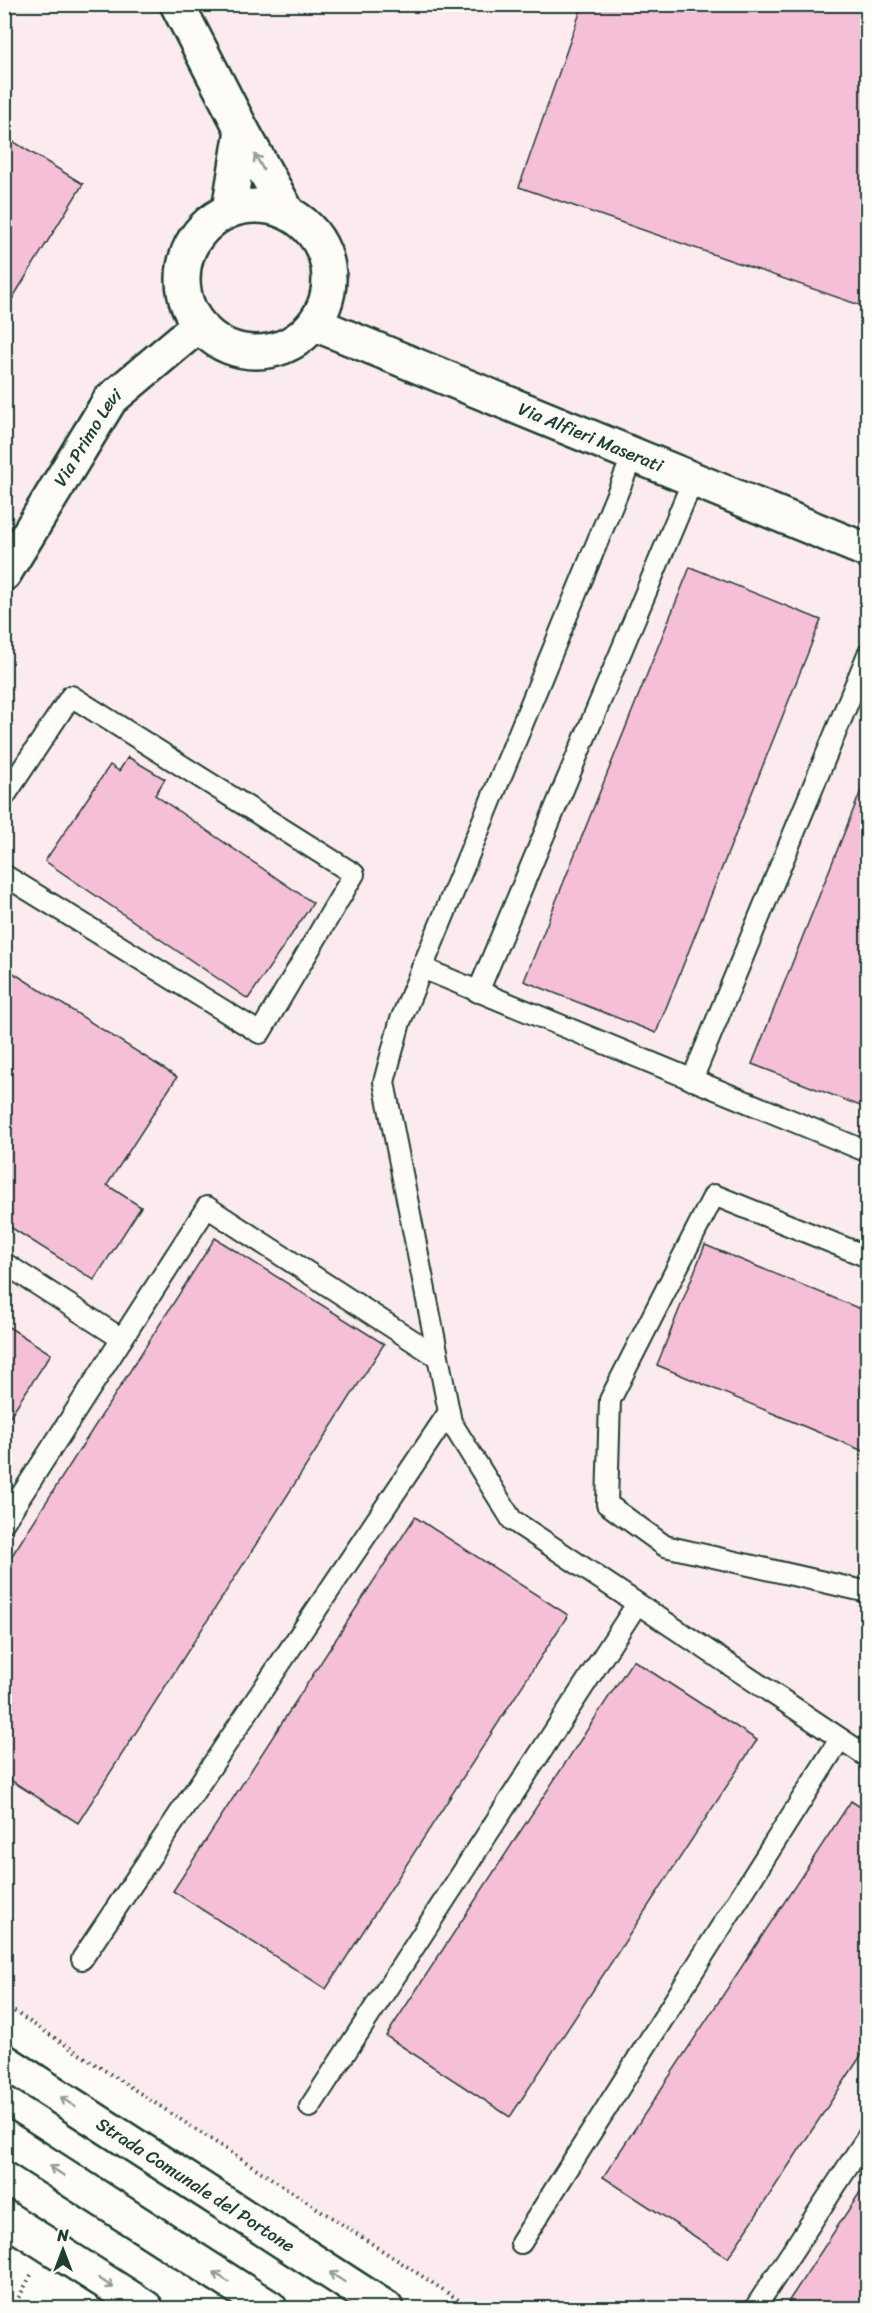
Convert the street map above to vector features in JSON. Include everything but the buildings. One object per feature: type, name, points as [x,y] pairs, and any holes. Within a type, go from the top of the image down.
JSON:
[{"type":"street","points":[[177,4],[288,213],[313,233],[328,265],[328,293],[315,324],[296,340],[261,352],[245,351],[214,339],[199,325],[187,304],[182,275],[190,246],[207,224],[229,210],[258,205],[288,213]]},
{"type":"street","points":[[229,210],[242,130]]},
{"type":"street","name":"Via Alfieri Maserati","points":[[315,324],[867,551]]},
{"type":"street","name":"Via Primo Levi","points":[[4,574],[110,400],[199,325]]},
{"type":"street","name":"Strada Comunale del Portone","points":[[4,2061],[386,2308]]},
{"type":"street","points":[[4,2137],[270,2308]]},
{"type":"street","points":[[4,2217],[146,2308]]},
{"type":"lane","points":[[633,455],[400,1022],[384,1082],[451,1422],[512,1520],[867,1757]]},
{"type":"lane","points":[[478,992],[693,480]]},
{"type":"lane","points":[[692,1080],[867,654]]},
{"type":"lane","points":[[4,797],[71,696],[354,874],[260,1033],[4,875]]},
{"type":"lane","points":[[422,968],[867,1152]]},
{"type":"lane","points":[[867,1257],[714,1195],[610,1400],[607,1504],[665,1546],[867,1592]]},
{"type":"lane","points":[[4,1522],[207,1208],[438,1357]]},
{"type":"lane","points":[[4,1263],[122,1339]]},
{"type":"lane","points":[[82,1959],[449,1412]]},
{"type":"lane","points":[[310,2106],[638,1604]]},
{"type":"lane","points":[[521,2243],[840,1739]]},
{"type":"lane","points":[[755,2308],[867,2136]]},
{"type":"path","points":[[4,2005],[471,2308]]},
{"type":"path","points":[[13,2308],[19,2295]]},
{"type":"shaded area","points":[[4,5],[867,5],[867,2308],[468,2308],[5,2007]]}]
